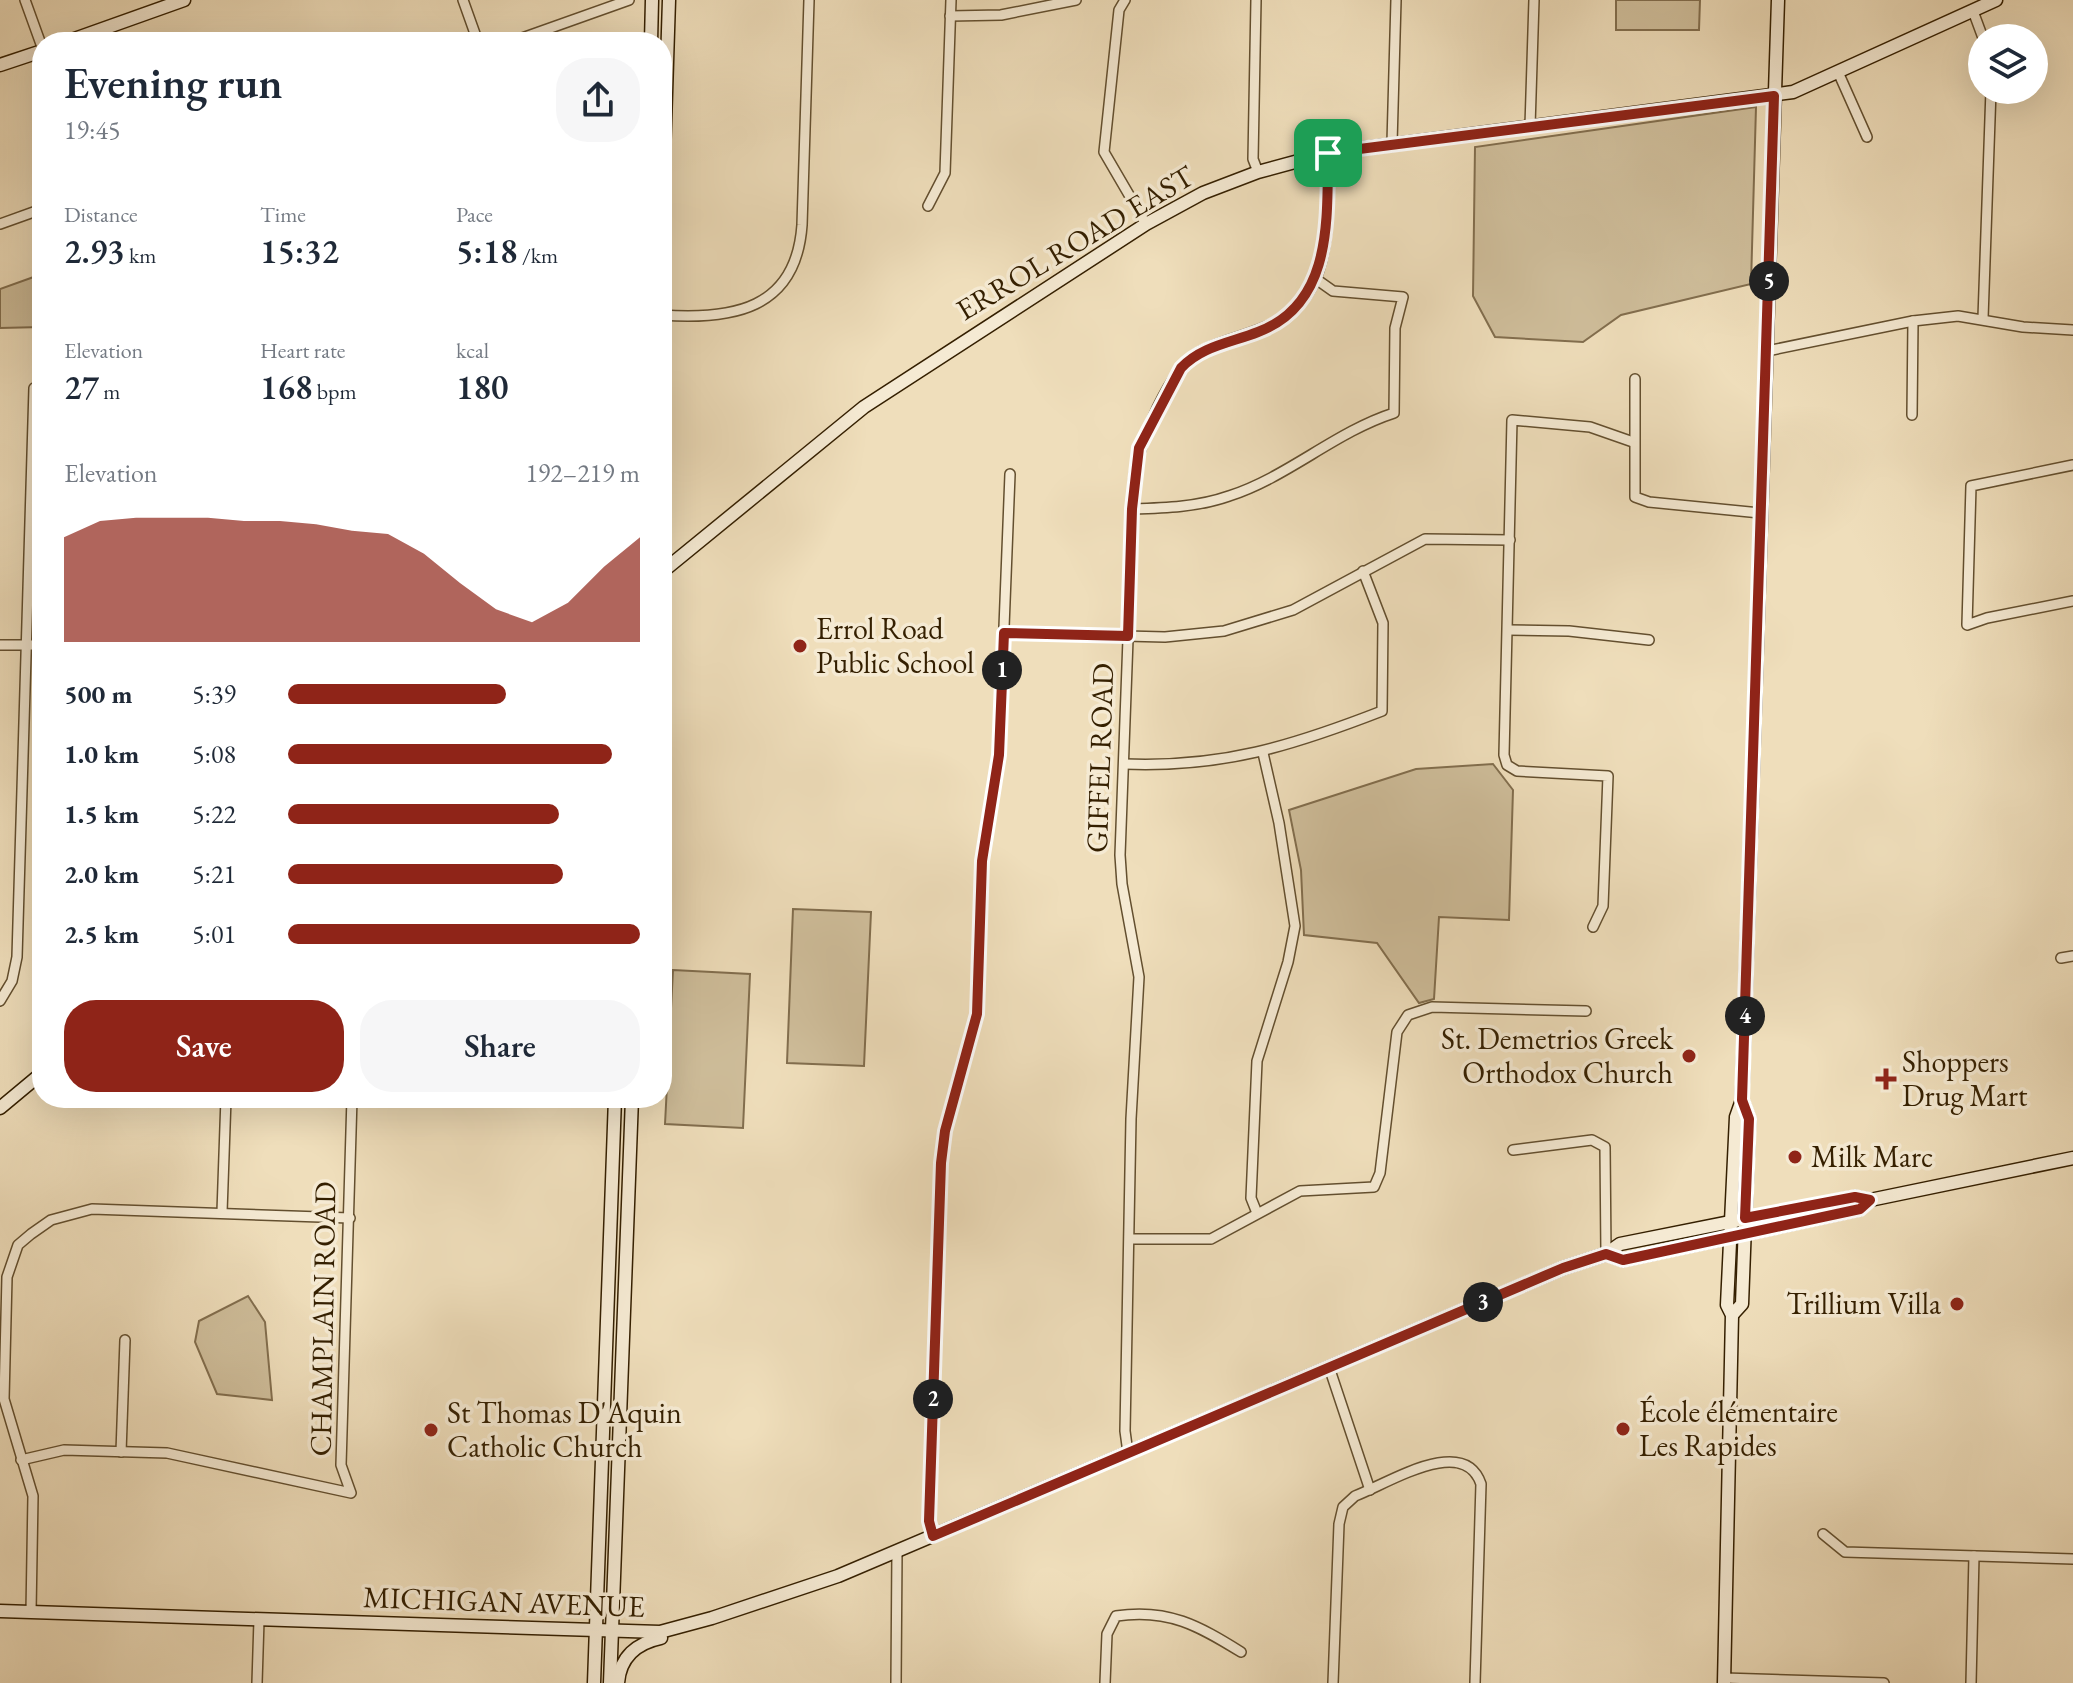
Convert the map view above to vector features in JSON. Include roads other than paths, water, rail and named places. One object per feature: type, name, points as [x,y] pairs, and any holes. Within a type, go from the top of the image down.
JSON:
[{"type":"main road","points":[[94,32],[184,0]]},
{"type":"main road","points":[[651,32],[652,0]]},
{"type":"main road","points":[[668,32],[669,0]]},
{"type":"main road","points":[[1724,1680],[1732,1315],[1727,1305],[1729,1239],[1736,1117],[1742,1100],[1778,0]]},
{"type":"main road","name":"ERROL ROAD EAST","points":[[672,564],[864,407],[1146,224],[1203,193],[1258,172],[1328,153],[1774,96],[1838,72],[1996,0]]},
{"type":"main road","points":[[0,65],[32,53]]},
{"type":"main road","points":[[0,1108],[32,1081]]},
{"type":"main road","points":[[1732,1315],[1742,1304],[1749,1119],[1742,1100]]},
{"type":"main road","points":[[594,1683],[615,1108]]},
{"type":"main road","points":[[610,1683],[632,1108]]},
{"type":"main road","name":"MICHIGAN AVENUE","points":[[0,1611],[653,1633],[712,1618],[838,1576],[1563,1268],[1606,1254],[1620,1244],[1855,1197],[1870,1200],[2073,1158]]},
{"type":"main road","name":"MICHIGAN AVENUE","points":[[1606,1254],[1623,1260],[1745,1236],[1860,1209],[1870,1200]]},
{"type":"main road","points":[[618,1683],[620,1668],[633,1650],[655,1639],[690,1631],[712,1618]]},
{"type":"street","points":[[25,0],[36,32]]},
{"type":"street","points":[[463,0],[474,32]]},
{"type":"street","points":[[539,32],[629,0]]},
{"type":"street","points":[[672,316],[714,318],[741,311],[774,290],[796,258],[802,225],[809,0]]},
{"type":"street","points":[[928,206],[945,173],[951,0]]},
{"type":"street","points":[[950,16],[1001,15],[1076,0]]},
{"type":"street","points":[[1125,0],[1119,10],[1104,152],[1146,224]]},
{"type":"street","points":[[1256,0],[1253,159],[1258,172]]},
{"type":"street","points":[[1392,143],[1396,0]]},
{"type":"street","points":[[1530,126],[1534,0]]},
{"type":"street","points":[[1973,11],[1978,24]]},
{"type":"street","points":[[1838,72],[1867,137]]},
{"type":"street","points":[[1983,318],[1991,104]]},
{"type":"street","name":"GIFFEL ROAD","points":[[1128,1453],[1125,1431],[1131,1119],[1139,977],[1122,884],[1132,509],[1139,448],[1181,368],[1201,351],[1279,322],[1298,306],[1316,279],[1324,246],[1328,153]]},
{"type":"street","points":[[0,224],[32,213]]},
{"type":"street","points":[[1132,509],[1190,505],[1228,497],[1366,422],[1394,413],[1395,328],[1403,297],[1333,291],[1316,279]]},
{"type":"street","points":[[1767,351],[1913,321],[1958,316],[2023,327],[2073,330]]},
{"type":"street","points":[[1912,415],[1913,321]]},
{"type":"street","points":[[1635,379],[1635,497],[1649,502],[1760,513]]},
{"type":"street","points":[[1593,927],[1603,906],[1608,776],[1523,772],[1507,765],[1503,746],[1512,420],[1582,425],[1633,442]]},
{"type":"street","points":[[2073,465],[1971,486],[1967,625],[1987,618],[2073,601]]},
{"type":"street","points":[[933,1536],[929,1521],[941,1163],[945,1131],[977,1014],[982,861],[999,755],[1010,474]]},
{"type":"street","points":[[1004,633],[1195,635],[1253,624],[1293,610],[1425,539],[1510,540]]},
{"type":"street","points":[[0,1001],[12,981],[17,957],[32,563]]},
{"type":"street","points":[[1124,764],[1195,764],[1263,753],[1315,738],[1382,711],[1383,623],[1363,571]]},
{"type":"street","points":[[1508,630],[1569,631],[1649,640]]},
{"type":"street","points":[[0,645],[32,646]]},
{"type":"street","points":[[1257,1213],[1251,1198],[1257,1061],[1288,962],[1295,926],[1279,823],[1263,753]]},
{"type":"street","points":[[2061,958],[2073,956]]},
{"type":"street","points":[[1130,1239],[1211,1239],[1300,1191],[1368,1191],[1374,1187],[1380,1173],[1397,1032],[1414,1011],[1432,1007],[1586,1011]]},
{"type":"street","points":[[222,1212],[226,1108]]},
{"type":"street","name":"CHAMPLAIN ROAD","points":[[21,1460],[64,1450],[177,1454],[351,1493],[341,1465],[352,1108]]},
{"type":"street","points":[[1513,1150],[1592,1140],[1605,1147],[1606,1254]]},
{"type":"street","points":[[31,1612],[35,1514],[4,1399],[7,1277],[18,1245],[51,1220],[92,1209],[350,1218]]},
{"type":"street","points":[[121,1452],[125,1340]]},
{"type":"street","points":[[1329,1367],[1370,1490]]},
{"type":"street","points":[[1333,1683],[1339,1524],[1347,1501],[1445,1460],[1469,1464],[1477,1470],[1481,1484],[1475,1683]]},
{"type":"street","points":[[1823,1534],[1845,1552],[2073,1559]]},
{"type":"street","points":[[896,1683],[897,1551]]},
{"type":"street","points":[[1971,1683],[1974,1556]]},
{"type":"street","points":[[1105,1683],[1109,1623],[1122,1615],[1178,1618],[1196,1624],[1241,1652]]},
{"type":"street","points":[[257,1683],[259,1620]]},
{"type":"street","points":[[1724,1680],[1884,1683]]},
{"type":"place","name":"Errol Road Public School","points":[[800,646]]},
{"type":"place","name":"St. Demetrios Greek Orthodox Church","points":[[1689,1056]]},
{"type":"place","name":"Shoppers Drug Mart","points":[[1886,1079]]},
{"type":"place","name":"Milk Marc","points":[[1795,1157]]},
{"type":"place","name":"Trillium Villa","points":[[1957,1304]]},
{"type":"place","name":"École élémentaire Les Rapides","points":[[1623,1429]]},
{"type":"place","name":"St Thomas D'Aquin Catholic Church","points":[[431,1430]]}]
